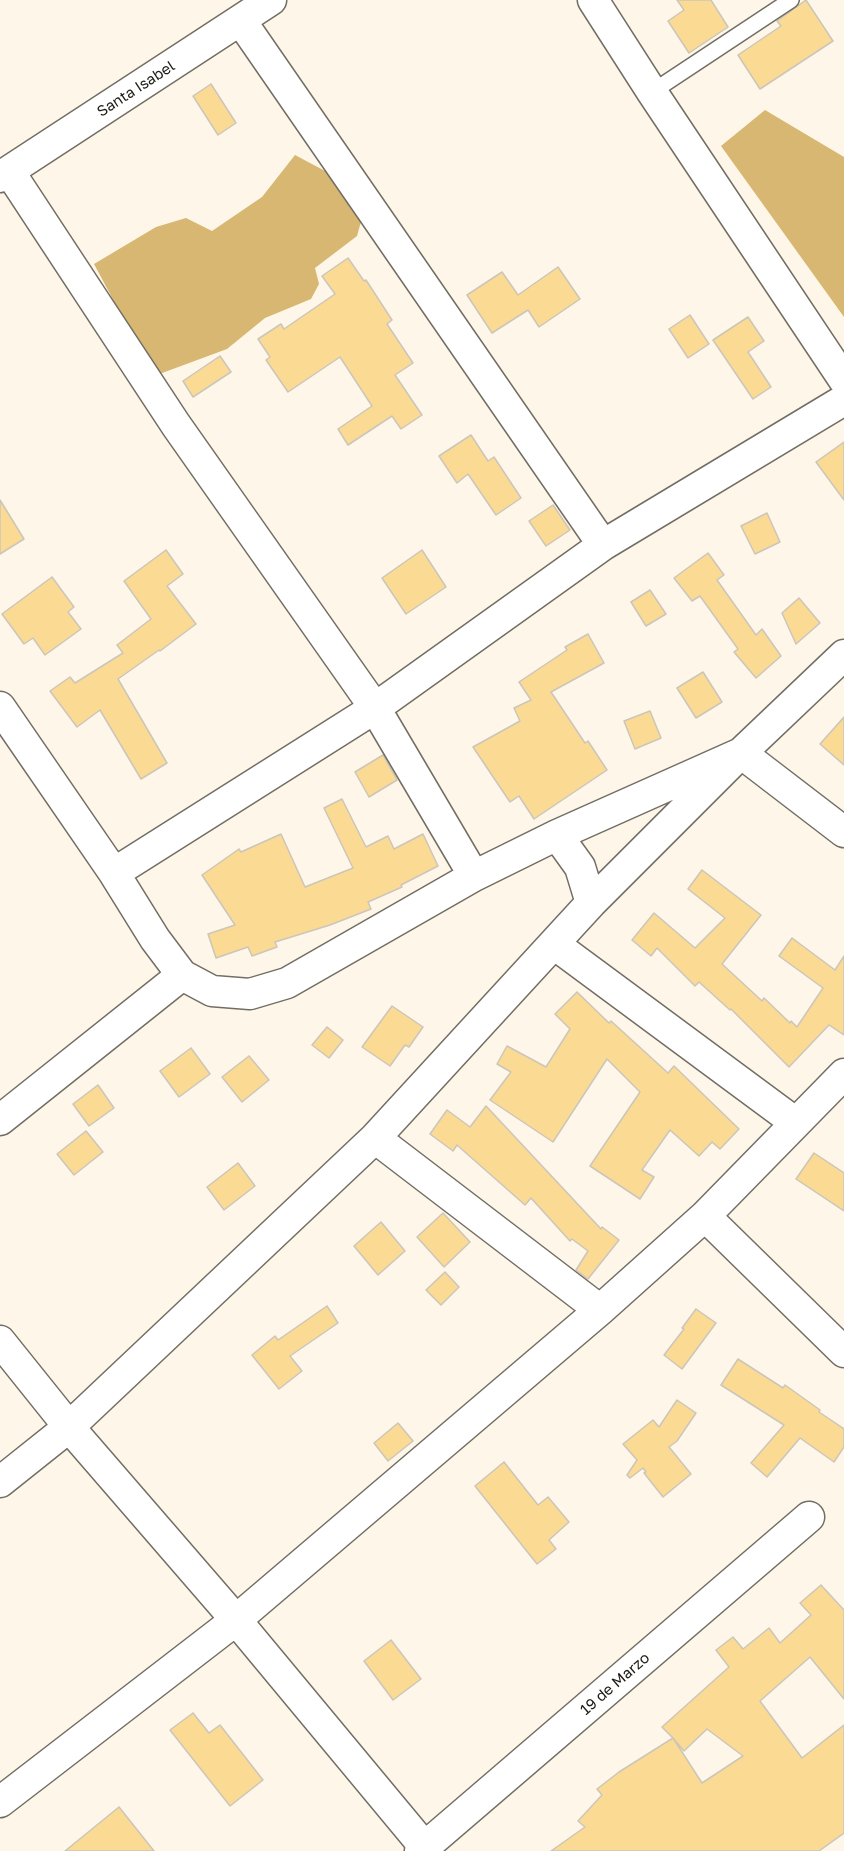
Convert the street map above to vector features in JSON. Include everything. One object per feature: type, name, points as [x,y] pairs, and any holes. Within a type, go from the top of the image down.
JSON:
[{"type":"street","name":"Santa Isabel","points":[[5,174],[271,0]]},
{"type":"street","points":[[593,0],[844,380]]},
{"type":"street","points":[[241,21],[603,545]]},
{"type":"street","points":[[5,174],[176,425],[375,708],[474,876]]},
{"type":"street","points":[[114,873],[375,708],[603,545],[844,400]]},
{"type":"street","points":[[0,1482],[69,1427],[375,1138],[591,903],[741,753],[844,655]]},
{"type":"street","points":[[3,719],[114,873],[155,939],[182,975],[212,991],[250,994],[287,983],[474,876],[557,835],[741,753]]},
{"type":"street","points":[[741,753],[844,832]]},
{"type":"street","points":[[557,835],[580,867],[591,903]]},
{"type":"street","points":[[554,944],[796,1123]]},
{"type":"street","points":[[0,1120],[182,975]]},
{"type":"street","points":[[0,1802],[236,1620],[600,1310],[705,1216],[844,1074]]},
{"type":"street","points":[[375,1138],[600,1310]]},
{"type":"street","points":[[705,1216],[844,1352]]},
{"type":"street","points":[[0,1341],[69,1427],[236,1620],[424,1850]]},
{"type":"street","name":"19 de Marzo","points":[[424,1850],[809,1517]]},
{"type":"lane","points":[[652,92],[790,0]]},
{"type":"shaded area","points":[[765,110],[844,157],[844,317],[721,146]]},
{"type":"shaded area","points":[[295,155],[342,180],[362,218],[357,236],[315,268],[319,284],[311,299],[265,318],[227,349],[154,376],[94,264],[156,227],[186,218],[212,231],[262,197]]},
{"type":"building","points":[[677,0],[711,0],[728,27],[689,53],[668,21],[684,10]]},
{"type":"building","points":[[806,0],[833,41],[760,89],[738,55],[781,26],[777,21]]},
{"type":"building","points":[[211,84],[236,123],[218,135],[193,96]]},
{"type":"building","points":[[348,258],[364,281],[366,280],[392,320],[387,324],[413,363],[395,375],[422,415],[401,429],[392,416],[348,445],[338,429],[372,406],[340,357],[288,392],[266,360],[270,357],[258,339],[281,324],[284,329],[335,294],[322,276]]},
{"type":"building","points":[[558,267],[580,299],[539,327],[528,310],[492,333],[467,295],[502,272],[518,295]]},
{"type":"building","points":[[690,315],[709,344],[688,358],[669,329]]},
{"type":"building","points":[[748,317],[764,341],[748,352],[771,387],[753,399],[713,340]]},
{"type":"building","points":[[220,356],[231,372],[193,397],[183,381]]},
{"type":"building","points":[[471,435],[488,461],[494,457],[521,498],[496,515],[468,474],[457,483],[439,456]]},
{"type":"building","points":[[844,442],[844,500],[816,462]]},
{"type":"building","points":[[0,500],[24,539],[0,554]]},
{"type":"building","points":[[553,505],[570,530],[546,546],[529,521]]},
{"type":"building","points":[[767,513],[780,542],[755,554],[741,526]]},
{"type":"building","points":[[166,550],[183,574],[167,586],[196,624],[118,679],[167,763],[141,779],[100,710],[77,727],[50,691],[70,677],[75,683],[123,653],[117,645],[151,619],[124,581]]},
{"type":"building","points":[[422,550],[446,587],[406,614],[382,578]]},
{"type":"building","points":[[708,553],[724,575],[717,580],[756,635],[762,629],[781,656],[756,678],[734,652],[738,649],[700,596],[692,601],[674,578]]},
{"type":"building","points":[[52,577],[74,607],[68,612],[81,629],[45,655],[33,638],[24,644],[2,614]]},
{"type":"building","points":[[650,590],[666,614],[646,626],[631,602]]},
{"type":"building","points":[[799,598],[820,623],[796,644],[782,613]]},
{"type":"building","points":[[588,634],[604,663],[551,692],[585,743],[588,741],[607,770],[534,819],[519,796],[510,802],[473,747],[520,721],[514,708],[531,700],[519,682],[567,650],[565,647]]},
{"type":"building","points":[[703,672],[722,702],[696,718],[677,688]]},
{"type":"building","points":[[650,711],[661,738],[635,749],[624,721]]},
{"type":"building","points":[[844,717],[844,765],[820,744]]},
{"type":"building","points":[[383,755],[397,780],[369,797],[355,772]]},
{"type":"building","points":[[342,799],[366,847],[388,836],[394,849],[423,834],[438,866],[401,885],[402,887],[368,902],[371,909],[330,925],[275,942],[277,947],[252,956],[248,947],[216,958],[208,934],[235,925],[202,875],[239,849],[241,852],[281,834],[305,887],[353,868],[324,808]]},
{"type":"building","points":[[702,870],[761,915],[722,964],[762,1001],[764,998],[790,1023],[791,1021],[797,1027],[823,988],[779,956],[792,938],[835,970],[844,956],[844,1035],[829,1025],[789,1067],[731,1009],[699,982],[695,986],[657,948],[651,956],[632,940],[654,913],[695,948],[725,918],[688,889]]},
{"type":"building","points":[[577,992],[609,1023],[611,1021],[668,1073],[674,1066],[739,1129],[720,1149],[712,1142],[699,1156],[670,1130],[642,1170],[654,1177],[640,1199],[590,1166],[640,1092],[607,1059],[553,1142],[490,1100],[511,1072],[497,1064],[507,1046],[546,1067],[570,1029],[555,1014]]},
{"type":"building","points":[[392,1006],[423,1027],[409,1047],[405,1045],[390,1066],[362,1047]]},
{"type":"building","points":[[327,1027],[343,1040],[329,1058],[312,1045]]},
{"type":"building","points":[[191,1048],[210,1074],[179,1097],[160,1071]]},
{"type":"building","points":[[249,1056],[269,1080],[242,1102],[222,1077]]},
{"type":"building","points":[[98,1085],[114,1108],[89,1126],[73,1104]]},
{"type":"building","points":[[486,1106],[601,1229],[602,1227],[619,1240],[588,1279],[576,1270],[588,1251],[572,1239],[570,1241],[531,1198],[525,1205],[457,1145],[453,1151],[430,1134],[447,1110],[470,1127]]},
{"type":"building","points":[[86,1131],[103,1152],[74,1175],[57,1154]]},
{"type":"building","points":[[814,1153],[844,1173],[844,1211],[796,1179]]},
{"type":"building","points":[[238,1163],[255,1186],[224,1210],[207,1187]]},
{"type":"building","points":[[443,1213],[470,1242],[444,1267],[417,1237]]},
{"type":"building","points":[[381,1222],[405,1251],[378,1275],[354,1246]]},
{"type":"building","points":[[445,1272],[459,1287],[441,1305],[426,1290]]},
{"type":"building","points":[[327,1306],[338,1323],[290,1356],[302,1371],[279,1389],[252,1355],[275,1336],[278,1340]]},
{"type":"building","points":[[696,1309],[716,1323],[682,1369],[664,1355]]},
{"type":"building","points":[[738,1359],[783,1388],[785,1385],[844,1429],[844,1447],[834,1462],[800,1438],[767,1477],[751,1463],[784,1425],[721,1385]]},
{"type":"building","points":[[677,1400],[696,1413],[677,1441],[669,1447],[691,1474],[663,1497],[644,1473],[646,1472],[643,1468],[630,1478],[627,1475],[637,1460],[623,1444],[653,1420],[659,1427]]},
{"type":"building","points":[[398,1423],[413,1441],[388,1461],[374,1443]]},
{"type":"building","points":[[504,1462],[538,1505],[548,1497],[569,1522],[549,1540],[556,1549],[537,1564],[475,1486]]},
{"type":"building","points":[[821,1585],[844,1610],[844,1699],[810,1657],[760,1701],[802,1758],[844,1725],[844,1833],[819,1851],[551,1851],[585,1827],[578,1821],[602,1795],[597,1789],[619,1772],[673,1738],[662,1727],[729,1667],[716,1650],[733,1637],[743,1649],[769,1628],[780,1643],[811,1615],[800,1603]],"holes":[[[707,1729],[743,1756],[702,1783],[673,1738],[684,1751]]]},
{"type":"building","points":[[391,1640],[421,1679],[393,1700],[364,1661]]},
{"type":"building","points":[[193,1713],[209,1733],[220,1725],[263,1780],[230,1806],[170,1730]]},
{"type":"building","points":[[119,1807],[154,1851],[65,1851]]}]
